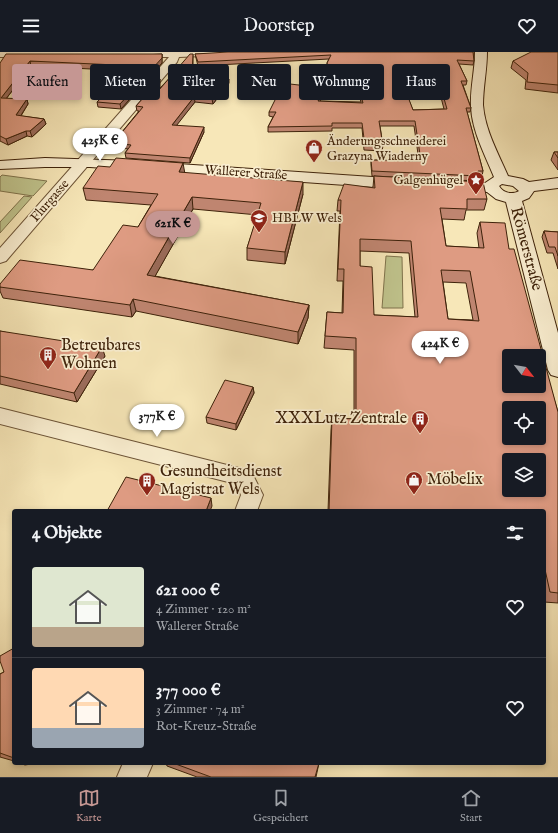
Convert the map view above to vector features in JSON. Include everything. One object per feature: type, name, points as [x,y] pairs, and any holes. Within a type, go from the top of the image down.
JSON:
[{"type":"main road","points":[[480,52],[482,64],[477,91],[477,109],[497,184]]},
{"type":"main road","name":"Wallerer Straße","points":[[0,165],[31,162],[84,162],[330,180],[414,184]]},
{"type":"main road","points":[[443,185],[518,182],[519,193],[558,183]]},
{"type":"main road","name":"Römerstraße","points":[[519,193],[558,370]]},
{"type":"street","points":[[1,53],[228,52]]},
{"type":"street","name":"Flurgasse","points":[[0,258],[173,60],[176,53]]},
{"type":"street","points":[[0,416],[243,477],[252,494],[247,509]]},
{"type":"street","points":[[132,777],[137,765]]},
{"type":"green space","points":[[2,175],[47,181],[33,196],[0,191],[0,177]]},
{"type":"green space","points":[[24,196],[32,197],[0,233],[0,222]]},
{"type":"green space","points":[[386,256],[402,257],[403,308],[382,308]]},
{"type":"building","points":[[228,52],[473,52],[474,61],[457,60],[467,81],[461,81],[471,108],[466,108],[483,171],[478,171],[479,176],[372,171],[371,160],[421,161],[415,121],[379,121],[383,146],[365,146],[362,123],[332,123],[332,126],[268,127],[276,112],[269,112],[275,100],[291,100],[291,84],[299,85],[299,100],[363,103],[362,100],[384,100],[384,64],[327,64],[331,55],[198,62],[195,54]]},
{"type":"building","points":[[531,52],[558,52],[558,85],[527,82],[528,73],[513,61]]},
{"type":"building","points":[[6,54],[162,54],[162,58],[157,64],[94,64],[30,61],[28,64],[12,64],[12,84],[1,98],[26,100],[16,115],[44,119],[30,131],[26,131],[6,139],[0,136],[0,63]]},
{"type":"building","points":[[190,54],[193,54],[193,64],[181,64]]},
{"type":"building","points":[[168,80],[168,100],[192,100],[172,125],[204,127],[190,158],[125,153],[131,145],[113,143],[143,107],[136,106],[141,100],[160,100],[160,89]]},
{"type":"building","points":[[99,100],[124,100],[120,104],[97,102]]},
{"type":"building","points":[[554,152],[558,152],[558,158]]},
{"type":"building","points":[[116,158],[183,163],[179,172],[303,182],[285,252],[247,248],[261,203],[192,197],[147,275],[309,305],[298,332],[133,299],[130,305],[0,287],[0,284],[20,260],[93,270],[123,225],[138,227],[158,194],[83,188],[98,166],[110,167]]},
{"type":"building","name":"XXXLutz Zentrale","points":[[374,176],[483,182],[487,199],[467,199],[467,209],[440,208],[446,246],[484,248],[480,222],[505,223],[509,249],[514,249],[541,349],[502,349],[502,393],[546,393],[546,368],[558,412],[558,593],[550,592],[546,574],[546,509],[329,509],[332,418],[356,419],[356,338],[325,336],[327,312],[343,313],[344,269],[338,269],[341,200],[338,200],[344,184],[375,188]],"holes":[[[360,239],[411,241],[418,317],[374,315],[372,267],[360,266]],[[441,270],[470,271],[479,321],[448,319]]]},
{"type":"building","points":[[544,231],[558,232],[558,256],[555,247],[549,247]]},
{"type":"building","name":"Betreubares Wohnen","points":[[0,331],[102,347],[74,393],[0,376]]},
{"type":"building","points":[[225,380],[253,387],[236,424],[206,417]]},
{"type":"building","name":"Gesundheitsdienst Magistrat Wels","points":[[126,477],[211,498],[207,509],[108,509]]},
{"type":"building","points":[[12,649],[12,757],[0,753],[0,674],[4,672],[0,661],[0,656]]},
{"type":"building","points":[[178,765],[318,765],[315,777],[211,777]]},
{"type":"place","name":"Änderungsschneiderei Grazyna Wiaderny","points":[[314,163]]},
{"type":"place","name":"Galgenhügel","points":[[476,195]]},
{"type":"place","name":"HBLW Wels","points":[[259,233]]},
{"type":"place","name":"Betreubares Wohnen","points":[[48,370]]},
{"type":"place","name":"XXXLutz Zentrale","points":[[420,434]]},
{"type":"place","name":"Möbelix","points":[[414,495]]},
{"type":"place","name":"Gesundheitsdienst Magistrat Wels","points":[[147,496]]}]
